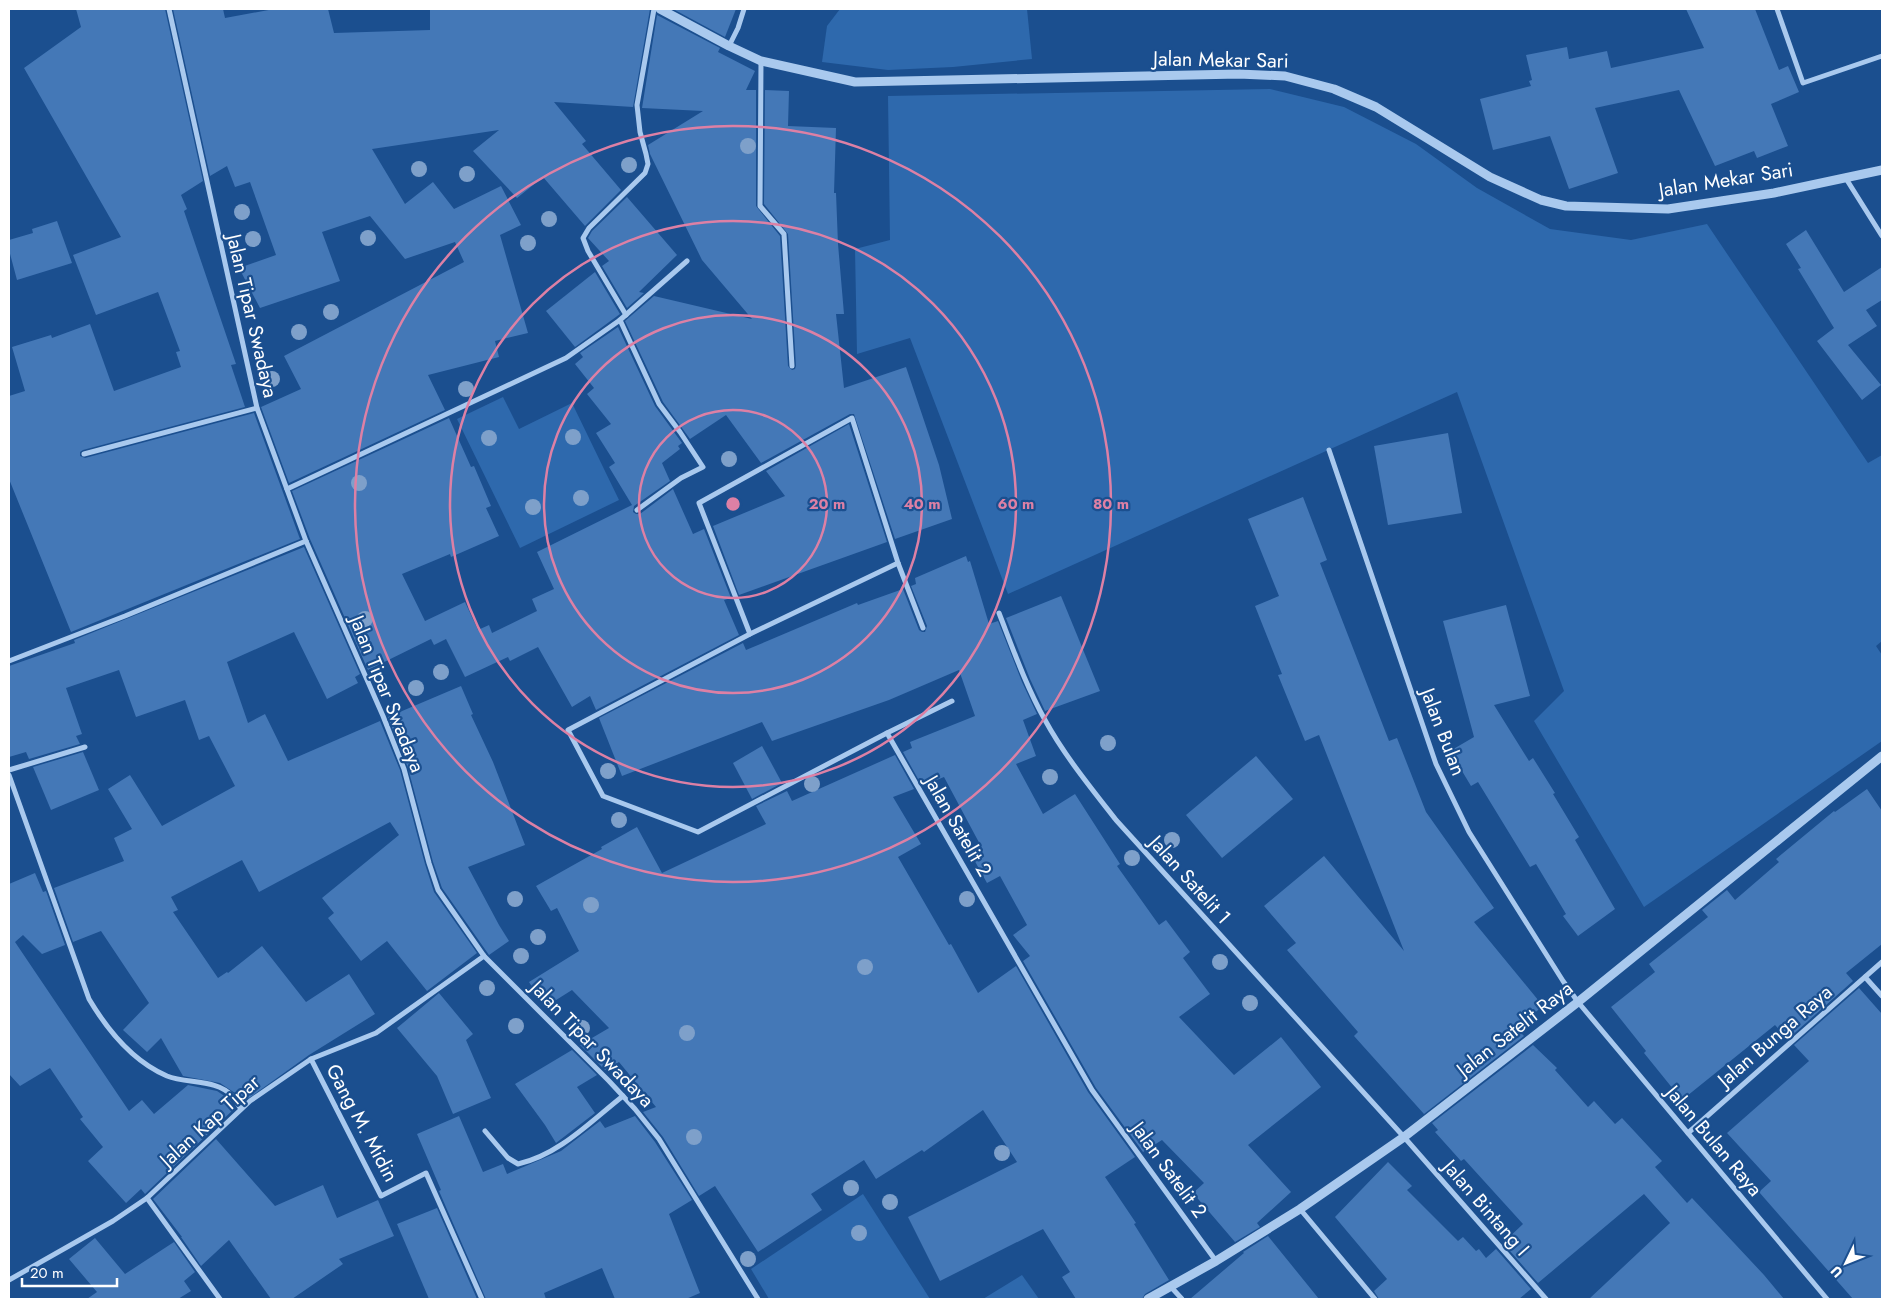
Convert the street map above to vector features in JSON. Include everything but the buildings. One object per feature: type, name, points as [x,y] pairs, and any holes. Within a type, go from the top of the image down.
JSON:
[{"type":"street","name":"Jalan Tipar Swadaya","points":[[169,9],[257,408],[306,541],[383,716],[404,769],[438,890],[484,956],[623,1096],[659,1139],[758,1299]]},
{"type":"street","points":[[626,315],[588,252],[583,238],[589,228],[646,172],[648,164],[640,132],[637,105],[654,9]]},
{"type":"street","name":"Jalan Mekar Sari","points":[[660,9],[761,61],[855,82],[1239,74],[1285,76],[1334,89],[1376,107],[1490,177],[1541,200],[1566,206],[1668,209],[1774,193],[1882,170]]},
{"type":"street","points":[[729,46],[738,28],[744,9]]},
{"type":"street","points":[[1777,9],[1803,83],[1882,56]]},
{"type":"street","points":[[761,61],[760,206],[784,234],[792,366]]},
{"type":"street","points":[[1846,177],[1882,236]]},
{"type":"street","points":[[287,489],[566,358],[620,320],[687,260]]},
{"type":"street","points":[[620,320],[659,404],[680,432],[702,467],[682,478],[637,510]]},
{"type":"street","points":[[84,454],[257,408]]},
{"type":"street","points":[[750,634],[699,504],[852,418],[898,563],[923,628]]},
{"type":"street","name":"Jalan Bulan","points":[[1329,450],[1436,764],[1469,832],[1578,1002]]},
{"type":"street","points":[[9,661],[125,616],[306,541]]},
{"type":"street","points":[[898,563],[750,634],[568,730],[604,796],[698,832],[952,701]]},
{"type":"street","name":"Jalan Satelit 1","points":[[999,613],[1025,678],[1045,720],[1074,765],[1116,820],[1404,1137]]},
{"type":"street","name":"Jalan Satelit 2","points":[[887,733],[1092,1090],[1216,1261]]},
{"type":"street","points":[[9,770],[85,747]]},
{"type":"street","name":"Jalan Satelit Raya","points":[[1148,1299],[1216,1261],[1300,1209],[1404,1137],[1578,1002],[1882,756]]},
{"type":"street","points":[[9,775],[89,999],[112,1035],[152,1068],[169,1077],[216,1086],[233,1097],[241,1109]]},
{"type":"street","name":"Jalan Kap Tipar","points":[[9,1280],[112,1221],[147,1198],[250,1101],[311,1059],[376,1034],[484,956]]},
{"type":"street","name":"Jalan Bunga Raya","points":[[1688,1133],[1882,962]]},
{"type":"street","points":[[1866,977],[1882,996]]},
{"type":"street","name":"Jalan Bulan Raya","points":[[1578,1002],[1827,1299]]},
{"type":"street","name":"Gang M. Midin","points":[[311,1059],[381,1196],[426,1173],[482,1299]]},
{"type":"street","points":[[485,1131],[508,1158],[518,1164],[535,1160],[554,1150],[623,1096]]},
{"type":"street","name":"Jalan Bintang I","points":[[1404,1137],[1546,1299]]},
{"type":"street","points":[[147,1198],[220,1299]]},
{"type":"street","points":[[1300,1209],[1375,1299]]},
{"type":"street","points":[[1171,1287],[1182,1299]]},
{"type":"shaded area","points":[[840,9],[1027,9],[1032,59],[953,67],[888,70],[822,62],[827,26]]},
{"type":"shaded area","points":[[1270,89],[1344,107],[1416,144],[1477,188],[1550,229],[1631,240],[1707,224],[1868,463],[1882,455],[1882,641],[1876,646],[1882,655],[1882,741],[1644,907],[1534,721],[1564,691],[1457,392],[1008,594],[910,338],[857,354],[855,249],[890,240],[888,96]]},
{"type":"shaded area","points":[[503,397],[519,429],[572,403],[619,500],[520,548],[457,419]]},
{"type":"shaded area","points":[[863,1194],[930,1299],[769,1299],[751,1269]]},
{"type":"shaded area","points":[[1022,1275],[1039,1299],[983,1299]]}]
